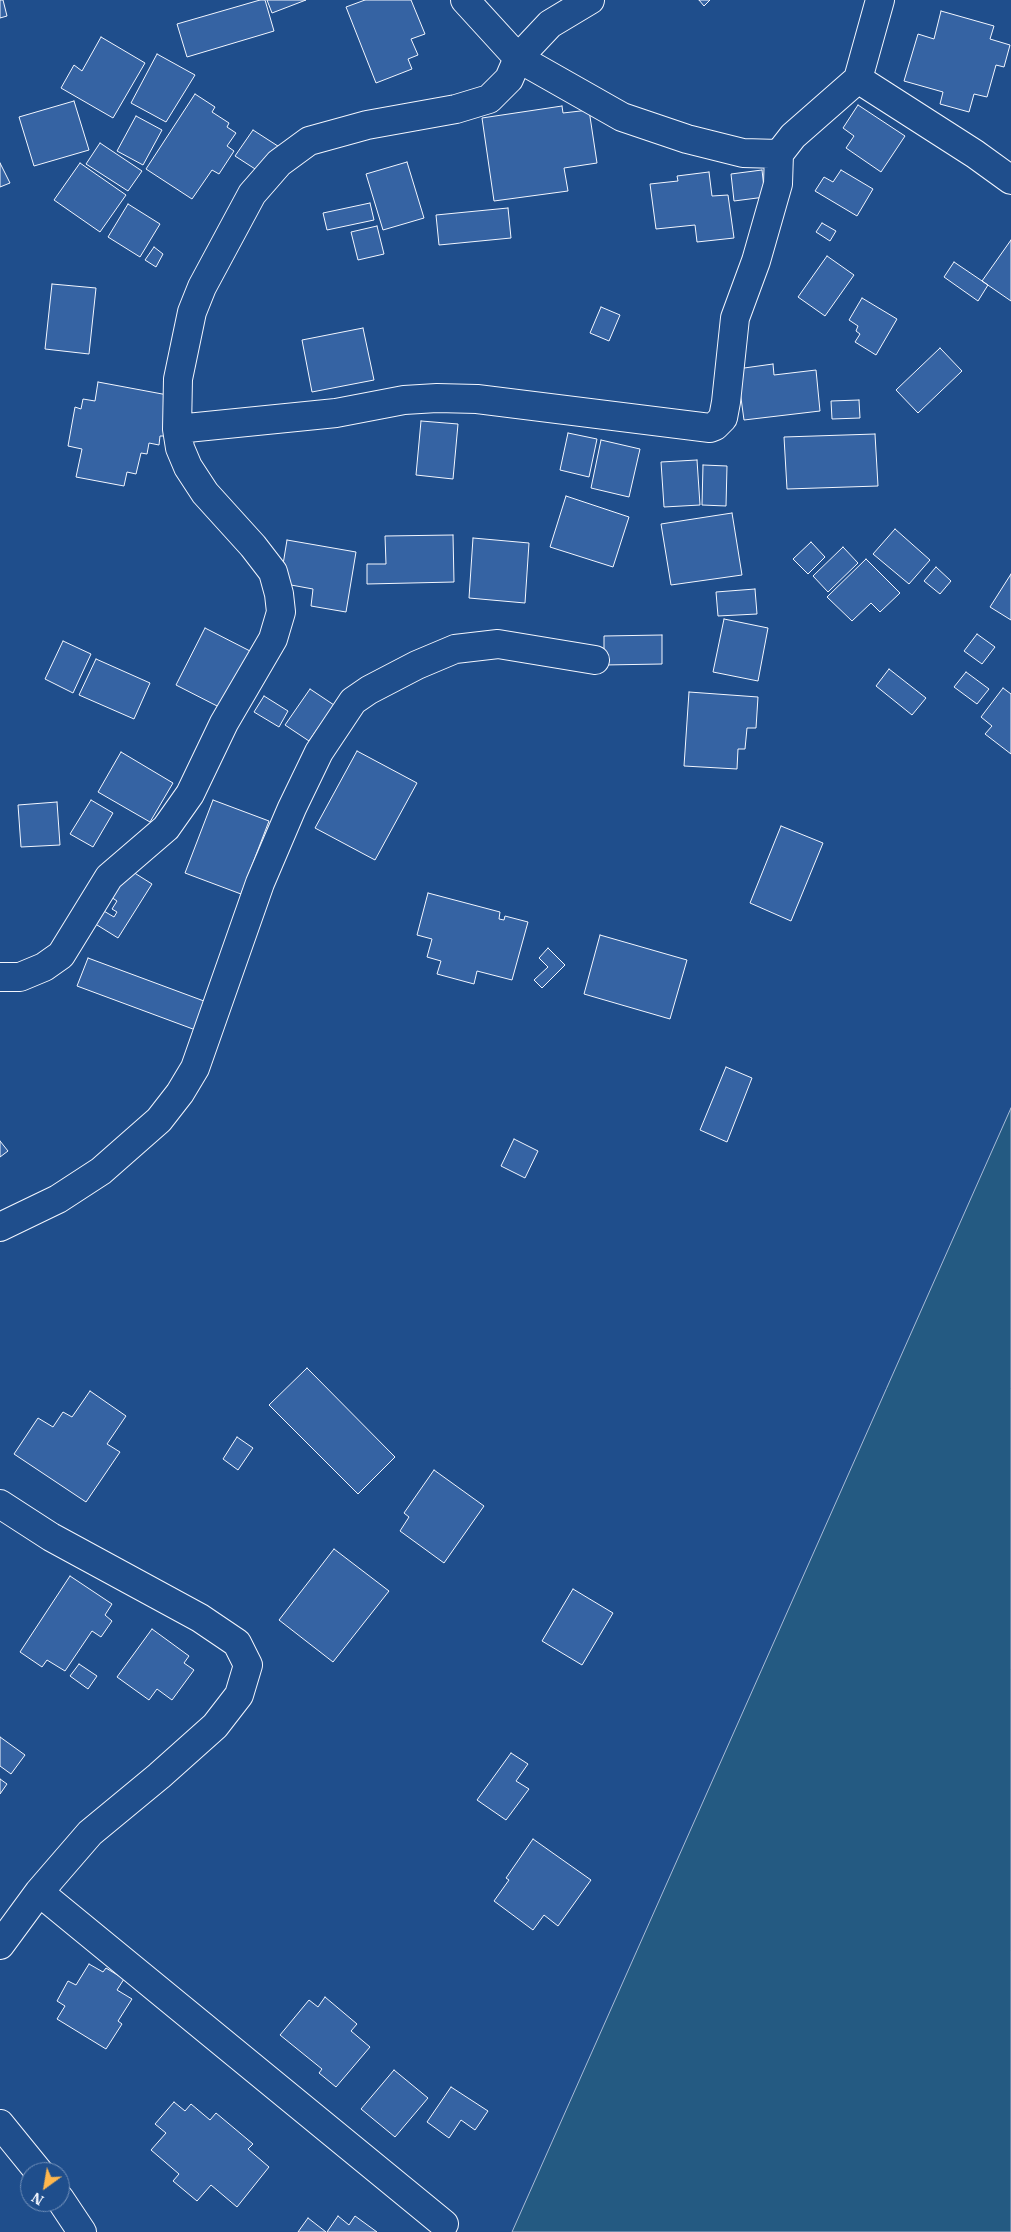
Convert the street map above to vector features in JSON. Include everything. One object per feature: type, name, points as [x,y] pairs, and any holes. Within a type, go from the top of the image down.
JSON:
[{"type":"street","points":[[466,0],[518,58],[622,117],[686,139],[744,153],[779,154]]},
{"type":"street","points":[[0,977],[26,975],[60,955],[109,877],[166,828],[190,794],[224,723],[274,639],[281,612],[279,594],[273,572],[253,546],[205,493],[180,448],[177,429],[178,379],[192,312],[202,287],[252,194],[280,163],[309,141],[367,124],[456,109],[489,99],[509,79],[518,58],[550,24],[590,0]]},
{"type":"street","points":[[177,429],[336,412],[404,400],[436,398],[477,399],[710,428],[723,418],[735,318],[756,261],[778,184],[779,154],[793,136],[858,79],[880,0]]},
{"type":"street","points":[[858,79],[975,154],[1011,180]]},
{"type":"street","points":[[0,1227],[58,1199],[101,1171],[160,1120],[180,1093],[195,1068],[260,882],[292,808],[320,752],[353,702],[369,690],[455,649],[498,644],[595,660]]},
{"type":"street","points":[[0,1504],[51,1537],[200,1618],[237,1643],[248,1665],[239,1695],[215,1726],[159,1776],[90,1833],[39,1892],[0,1945]]},
{"type":"street","points":[[39,1892],[444,2224]]},
{"type":"street","points":[[0,2124],[31,2162]]},
{"type":"street","points":[[69,2212],[82,2232]]},
{"type":"shaded area","points":[[1011,1108],[1011,2232],[512,2232]]},
{"type":"building","points":[[0,0],[3,0],[7,16],[0,18]]},
{"type":"building","points":[[265,0],[274,31],[187,57],[177,24]]},
{"type":"building","points":[[267,0],[306,0],[272,13]]},
{"type":"building","points":[[365,0],[411,0],[425,34],[411,39],[418,55],[408,59],[412,69],[376,83],[346,7]]},
{"type":"building","points":[[699,0],[710,0],[704,6]]},
{"type":"building","points":[[941,11],[994,26],[990,39],[1010,45],[1004,67],[996,65],[987,97],[974,94],[969,112],[940,104],[943,92],[904,81],[918,34],[934,39]]},
{"type":"building","points":[[101,37],[145,63],[113,118],[61,88],[74,65],[82,71]]},
{"type":"building","points":[[157,54],[195,75],[166,122],[131,103]]},
{"type":"building","points":[[195,94],[215,107],[212,112],[229,123],[227,127],[236,133],[227,146],[234,151],[219,174],[212,170],[192,199],[146,169]]},
{"type":"building","points":[[74,101],[89,150],[34,166],[19,117]]},
{"type":"building","points":[[858,105],[905,136],[881,172],[846,148],[854,136],[843,128]]},
{"type":"building","points":[[562,106],[563,113],[589,110],[597,163],[564,168],[568,191],[494,201],[482,118]]},
{"type":"building","points":[[136,116],[162,130],[143,165],[117,151]]},
{"type":"building","points":[[253,130],[284,150],[266,176],[235,156]]},
{"type":"building","points":[[100,143],[142,171],[128,191],[86,164]]},
{"type":"building","points":[[407,162],[424,218],[383,230],[366,174]]},
{"type":"building","points":[[0,163],[10,183],[0,187]]},
{"type":"building","points":[[80,163],[126,195],[100,232],[54,200]]},
{"type":"building","points":[[762,170],[765,197],[734,201],[731,174]]},
{"type":"building","points":[[841,170],[873,189],[857,216],[815,191],[824,177],[833,182]]},
{"type":"building","points":[[709,172],[712,196],[728,195],[734,238],[697,242],[695,225],[656,229],[650,184],[678,181],[677,176]]},
{"type":"building","points":[[370,203],[374,220],[327,230],[323,213]]},
{"type":"building","points":[[128,204],[160,224],[140,257],[108,237]]},
{"type":"building","points":[[508,208],[511,238],[439,245],[436,215]]},
{"type":"building","points":[[822,223],[836,231],[830,241],[816,232]]},
{"type":"building","points":[[377,226],[384,254],[358,260],[351,232]]},
{"type":"building","points":[[1011,240],[1011,301],[982,281]]},
{"type":"building","points":[[154,247],[163,254],[156,267],[145,260]]},
{"type":"building","points":[[827,256],[854,275],[825,316],[798,297]]},
{"type":"building","points":[[954,262],[988,285],[978,301],[944,277]]},
{"type":"building","points":[[52,284],[96,288],[89,354],[45,349]]},
{"type":"building","points":[[862,298],[897,319],[876,355],[855,342],[860,334],[856,331],[858,326],[849,320]]},
{"type":"building","points":[[601,307],[620,315],[609,341],[590,333]]},
{"type":"building","points":[[363,328],[374,380],[312,392],[302,340]]},
{"type":"building","points":[[940,348],[962,371],[918,413],[896,390]]},
{"type":"building","points":[[773,364],[774,375],[816,370],[820,411],[744,420],[737,369]]},
{"type":"building","points":[[98,382],[173,396],[166,436],[160,436],[159,445],[149,443],[147,454],[141,453],[136,474],[127,472],[124,486],[76,477],[82,449],[68,446],[75,407],[81,409],[83,399],[95,401]]},
{"type":"building","points":[[859,400],[860,418],[832,419],[831,401]]},
{"type":"building","points":[[421,421],[458,424],[453,479],[416,475]]},
{"type":"building","points":[[568,433],[597,439],[589,477],[560,470]]},
{"type":"building","points":[[875,434],[878,486],[787,489],[784,437]]},
{"type":"building","points":[[601,440],[640,449],[629,497],[591,488]]},
{"type":"building","points":[[697,460],[700,505],[664,507],[661,462]]},
{"type":"building","points":[[703,465],[727,466],[726,506],[702,505]]},
{"type":"building","points":[[566,496],[629,517],[613,567],[550,547]]},
{"type":"building","points":[[732,513],[742,575],[671,585],[661,524]]},
{"type":"building","points":[[895,529],[930,560],[909,584],[873,554]]},
{"type":"building","points":[[453,535],[454,582],[367,584],[367,564],[386,564],[385,536]]},
{"type":"building","points":[[473,538],[529,543],[525,603],[469,598]]},
{"type":"building","points":[[287,540],[356,552],[346,612],[311,606],[313,589],[280,583]]},
{"type":"building","points":[[811,542],[825,557],[808,574],[793,559]]},
{"type":"building","points":[[843,547],[858,563],[828,592],[813,576]]},
{"type":"building","points":[[866,559],[900,593],[880,612],[871,603],[852,621],[827,597]]},
{"type":"building","points":[[936,567],[951,581],[940,594],[924,581]]},
{"type":"building","points":[[1011,574],[1011,620],[990,607]]},
{"type":"building","points":[[755,589],[757,614],[718,616],[716,592]]},
{"type":"building","points":[[724,619],[768,628],[758,681],[713,672]]},
{"type":"building","points":[[205,628],[250,651],[221,708],[176,685]]},
{"type":"building","points":[[977,634],[995,647],[982,664],[964,651]]},
{"type":"building","points":[[662,635],[662,664],[604,665],[604,636]]},
{"type":"building","points":[[63,641],[91,654],[73,693],[45,679]]},
{"type":"building","points":[[96,659],[150,683],[134,719],[79,695]]},
{"type":"building","points":[[889,669],[926,698],[912,715],[876,686]]},
{"type":"building","points":[[966,672],[989,689],[977,704],[954,687]]},
{"type":"building","points":[[1003,688],[1011,694],[1011,754],[985,734],[992,726],[981,717]]},
{"type":"building","points":[[310,689],[334,705],[309,741],[285,725]]},
{"type":"building","points":[[689,692],[758,697],[756,728],[747,728],[745,749],[738,749],[737,769],[684,766]]},
{"type":"building","points":[[264,696],[288,711],[279,727],[254,712]]},
{"type":"building","points":[[357,751],[417,783],[375,860],[315,828]]},
{"type":"building","points":[[121,752],[173,783],[150,822],[98,792]]},
{"type":"building","points":[[91,800],[113,813],[93,847],[70,834]]},
{"type":"building","points":[[213,800],[269,821],[241,894],[185,873]]},
{"type":"building","points":[[57,802],[60,845],[21,847],[18,805]]},
{"type":"building","points":[[781,826],[823,843],[791,921],[750,903]]},
{"type":"building","points":[[125,867],[152,884],[118,938],[89,920],[97,907],[114,917],[117,912],[112,909],[117,901],[108,895]]},
{"type":"building","points":[[428,893],[500,912],[499,919],[504,920],[505,916],[528,922],[512,980],[477,971],[474,984],[437,974],[441,961],[427,957],[432,939],[417,935]]},
{"type":"building","points":[[600,935],[687,960],[670,1019],[584,994]]},
{"type":"building","points":[[548,948],[565,965],[542,988],[534,980],[548,967],[539,958]]},
{"type":"building","points":[[88,958],[212,1004],[201,1032],[77,986]]},
{"type":"building","points":[[726,1067],[752,1078],[727,1142],[700,1130]]},
{"type":"building","points":[[514,1139],[538,1151],[525,1178],[501,1166]]},
{"type":"building","points":[[0,1141],[8,1151],[0,1157]]},
{"type":"building","points":[[307,1368],[395,1457],[358,1494],[269,1405]]},
{"type":"building","points":[[90,1391],[126,1416],[107,1444],[120,1452],[86,1502],[14,1454],[38,1418],[53,1427],[63,1412],[72,1417]]},
{"type":"building","points":[[237,1437],[253,1448],[238,1470],[223,1459]]},
{"type":"building","points":[[434,1470],[484,1506],[444,1563],[400,1531],[409,1517],[404,1513]]},
{"type":"building","points":[[334,1549],[389,1591],[333,1662],[279,1620]]},
{"type":"building","points":[[70,1576],[112,1604],[105,1615],[112,1621],[101,1637],[92,1631],[65,1671],[47,1660],[42,1667],[20,1652]]},
{"type":"building","points":[[573,1589],[613,1613],[582,1665],[542,1641]]},
{"type":"building","points":[[152,1629],[189,1656],[184,1663],[194,1670],[172,1700],[157,1689],[149,1700],[117,1677]]},
{"type":"building","points":[[79,1664],[97,1676],[88,1689],[70,1676]]},
{"type":"building","points":[[0,1737],[25,1755],[11,1774],[0,1766]]},
{"type":"building","points":[[511,1753],[528,1764],[516,1781],[529,1789],[506,1820],[477,1800]]},
{"type":"building","points":[[0,1779],[7,1784],[0,1794]]},
{"type":"building","points":[[533,1839],[591,1880],[558,1926],[544,1915],[533,1930],[494,1901],[509,1880],[506,1878]]},
{"type":"building","points":[[89,1964],[103,1972],[106,1968],[124,1979],[117,1990],[132,1999],[118,2021],[122,2024],[106,2049],[57,2019],[65,2006],[57,2001],[68,1981],[76,1985]]},
{"type":"building","points":[[325,1997],[357,2024],[351,2031],[370,2047],[336,2087],[319,2073],[322,2069],[280,2035],[309,2000],[318,2007]]},
{"type":"building","points":[[394,2070],[428,2098],[395,2137],[361,2109]]},
{"type":"building","points":[[451,2087],[488,2111],[475,2130],[461,2120],[449,2138],[427,2122]]},
{"type":"building","points":[[174,2102],[185,2111],[191,2104],[210,2120],[216,2113],[253,2144],[248,2149],[269,2167],[237,2207],[211,2185],[197,2201],[173,2181],[179,2174],[151,2150],[166,2133],[155,2124]]},
{"type":"building","points":[[338,2216],[349,2225],[355,2216],[377,2232],[327,2232]]},
{"type":"building","points":[[308,2218],[326,2232],[298,2232]]}]
